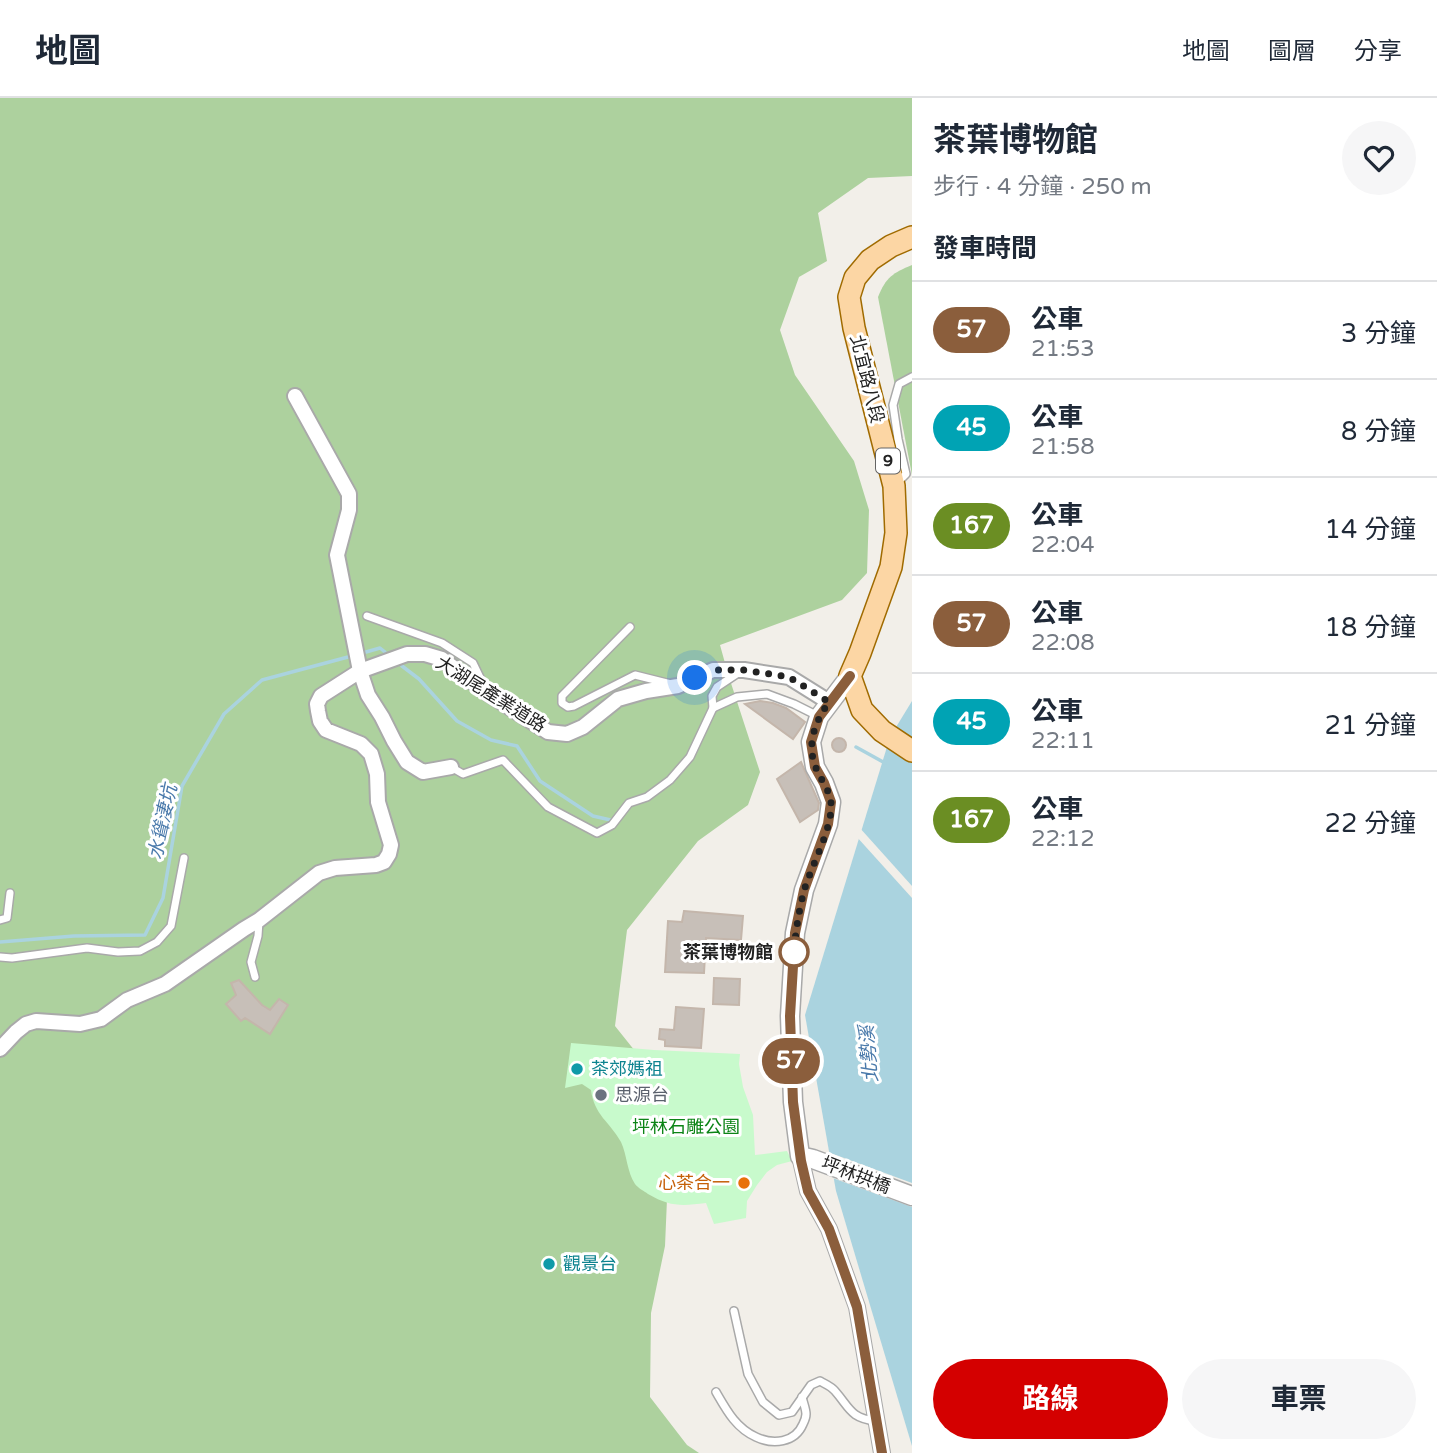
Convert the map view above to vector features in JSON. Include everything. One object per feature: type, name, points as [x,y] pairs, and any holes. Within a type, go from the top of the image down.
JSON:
[{"type":"main road","name":"北宜路八段","points":[[850,676],[891,567],[896,533],[894,486],[854,328],[849,297],[855,278],[870,260],[891,246],[912,237]]},
{"type":"main road","points":[[850,676],[862,710],[882,731],[912,751]]},
{"type":"street","points":[[295,396],[349,494],[349,510],[337,555],[360,671],[368,695],[407,762],[423,772],[451,768]]},
{"type":"street","name":"大湖尾產業道路","points":[[0,1049],[26,1024],[36,1021],[80,1024],[101,1019],[127,1000],[165,984],[259,920],[319,873],[335,868],[384,862],[391,845],[378,802],[377,774],[372,754],[361,744],[326,730],[320,722],[318,712],[317,704],[321,696],[360,671],[407,654],[425,654],[442,659],[489,694],[548,732],[567,734],[583,727],[618,699],[678,686],[713,670],[744,670],[789,677],[824,710]]},
{"type":"street","points":[[850,676],[824,710],[811,742],[815,767],[831,802],[828,824],[804,890],[795,933],[790,1016],[793,1102],[808,1191],[829,1229],[857,1307],[882,1453]]},
{"type":"street","name":"坪林拱橋","points":[[800,1156],[813,1158],[912,1196]]},
{"type":"lane","points":[[894,486],[906,474],[893,405],[899,384],[912,377]]},
{"type":"lane","points":[[367,616],[442,643],[473,663],[489,694]]},
{"type":"lane","points":[[630,627],[562,696],[562,703],[568,707],[574,706],[635,675],[678,686]]},
{"type":"lane","points":[[451,768],[463,774],[503,760],[548,807],[597,834],[612,825],[629,803],[647,797],[670,780],[690,757],[713,708],[712,696],[717,687],[744,670]]},
{"type":"lane","points":[[713,708],[737,696],[767,694],[794,704],[824,710]]},
{"type":"lane","points":[[0,957],[12,958],[87,948],[118,952],[140,951],[158,942],[171,926],[184,858]]},
{"type":"lane","points":[[0,920],[7,918],[10,893]]},
{"type":"lane","points":[[255,977],[251,962],[259,920]]},
{"type":"lane","points":[[734,1311],[748,1374],[763,1402],[779,1415],[792,1412],[811,1385],[820,1381],[833,1388],[849,1410],[863,1419],[877,1422]]},
{"type":"lane","points":[[716,1392],[731,1419],[744,1430],[758,1438],[780,1441],[792,1439],[802,1428],[807,1415],[802,1397]]},
{"type":"green space","points":[[0,98],[912,98],[912,176],[868,178],[818,213],[827,261],[799,277],[780,330],[795,375],[854,461],[869,510],[867,573],[842,600],[720,645],[760,772],[748,805],[698,841],[627,930],[615,1026],[651,1071],[669,1152],[665,1246],[651,1313],[650,1397],[687,1445],[699,1453],[0,1453]]},
{"type":"green space","points":[[912,265],[912,475],[878,297],[891,277]]},
{"type":"green space","name":"坪林石雕公園","points":[[571,1043],[740,1054],[743,1087],[753,1115],[755,1155],[787,1151],[792,1161],[777,1165],[767,1172],[747,1201],[746,1218],[714,1224],[706,1203],[676,1204],[656,1198],[635,1184],[621,1142],[595,1106],[591,1090],[582,1084],[565,1088]]},
{"type":"water","name":"北勢溪","points":[[912,701],[912,1446],[836,1191],[805,1015],[890,737]]},
{"type":"pier","points":[[859,827],[912,886],[912,898],[856,836]]},
{"type":"pier","points":[[825,1151],[912,1183],[912,1207],[830,1177]]},
{"type":"building","points":[[760,701],[786,708],[805,722],[793,739],[745,704]]},
{"type":"building","points":[[836,738],[842,738],[846,745],[842,752],[836,752],[832,748],[832,742]]},
{"type":"building","points":[[801,762],[819,803],[818,810],[800,822],[777,779]]},
{"type":"building","points":[[684,911],[743,916],[741,940],[706,938],[704,973],[665,972],[668,921],[682,922]]},
{"type":"building","points":[[714,978],[740,979],[739,1005],[713,1004]]},
{"type":"building","points":[[239,980],[270,1010],[279,999],[288,1005],[270,1034],[245,1018],[241,1021],[226,1004],[236,995],[231,983]]},
{"type":"building","points":[[676,1007],[704,1009],[701,1048],[665,1046],[665,1040],[659,1039],[660,1029],[674,1030]]},
{"type":"waterway","name":"水聳淒坑","points":[[366,652],[380,648],[385,652]]},
{"type":"waterway","name":"水聳淒坑","points":[[0,942],[74,936],[145,935],[163,898],[182,786],[224,714],[262,680],[348,657]]},
{"type":"waterway","name":"水聳淒坑","points":[[402,666],[419,679],[457,721],[491,740],[517,746],[540,781],[593,816],[615,821]]},
{"type":"waterway","name":"水聳淒坑","points":[[856,747],[885,763]]},
{"type":"bus line","name":"57","points":[[850,676],[819,717],[811,742],[815,767],[831,802],[828,824],[804,890],[795,933],[790,1016],[793,1102],[808,1191],[829,1229],[857,1307],[882,1453]]},
{"type":"place","name":"茶葉博物館","points":[[794,952]]},
{"type":"place","name":"茶郊媽祖","points":[[577,1069]]},
{"type":"place","name":"思源台","points":[[601,1095]]},
{"type":"place","name":"心茶合一","points":[[744,1183]]},
{"type":"place","name":"觀景台","points":[[549,1264]]},
{"type":"route","points":[[695,678],[713,670],[744,670],[789,677],[829,702],[815,725],[811,742],[815,767],[831,802],[828,824],[804,890],[795,933],[793,961],[794,952]]}]
